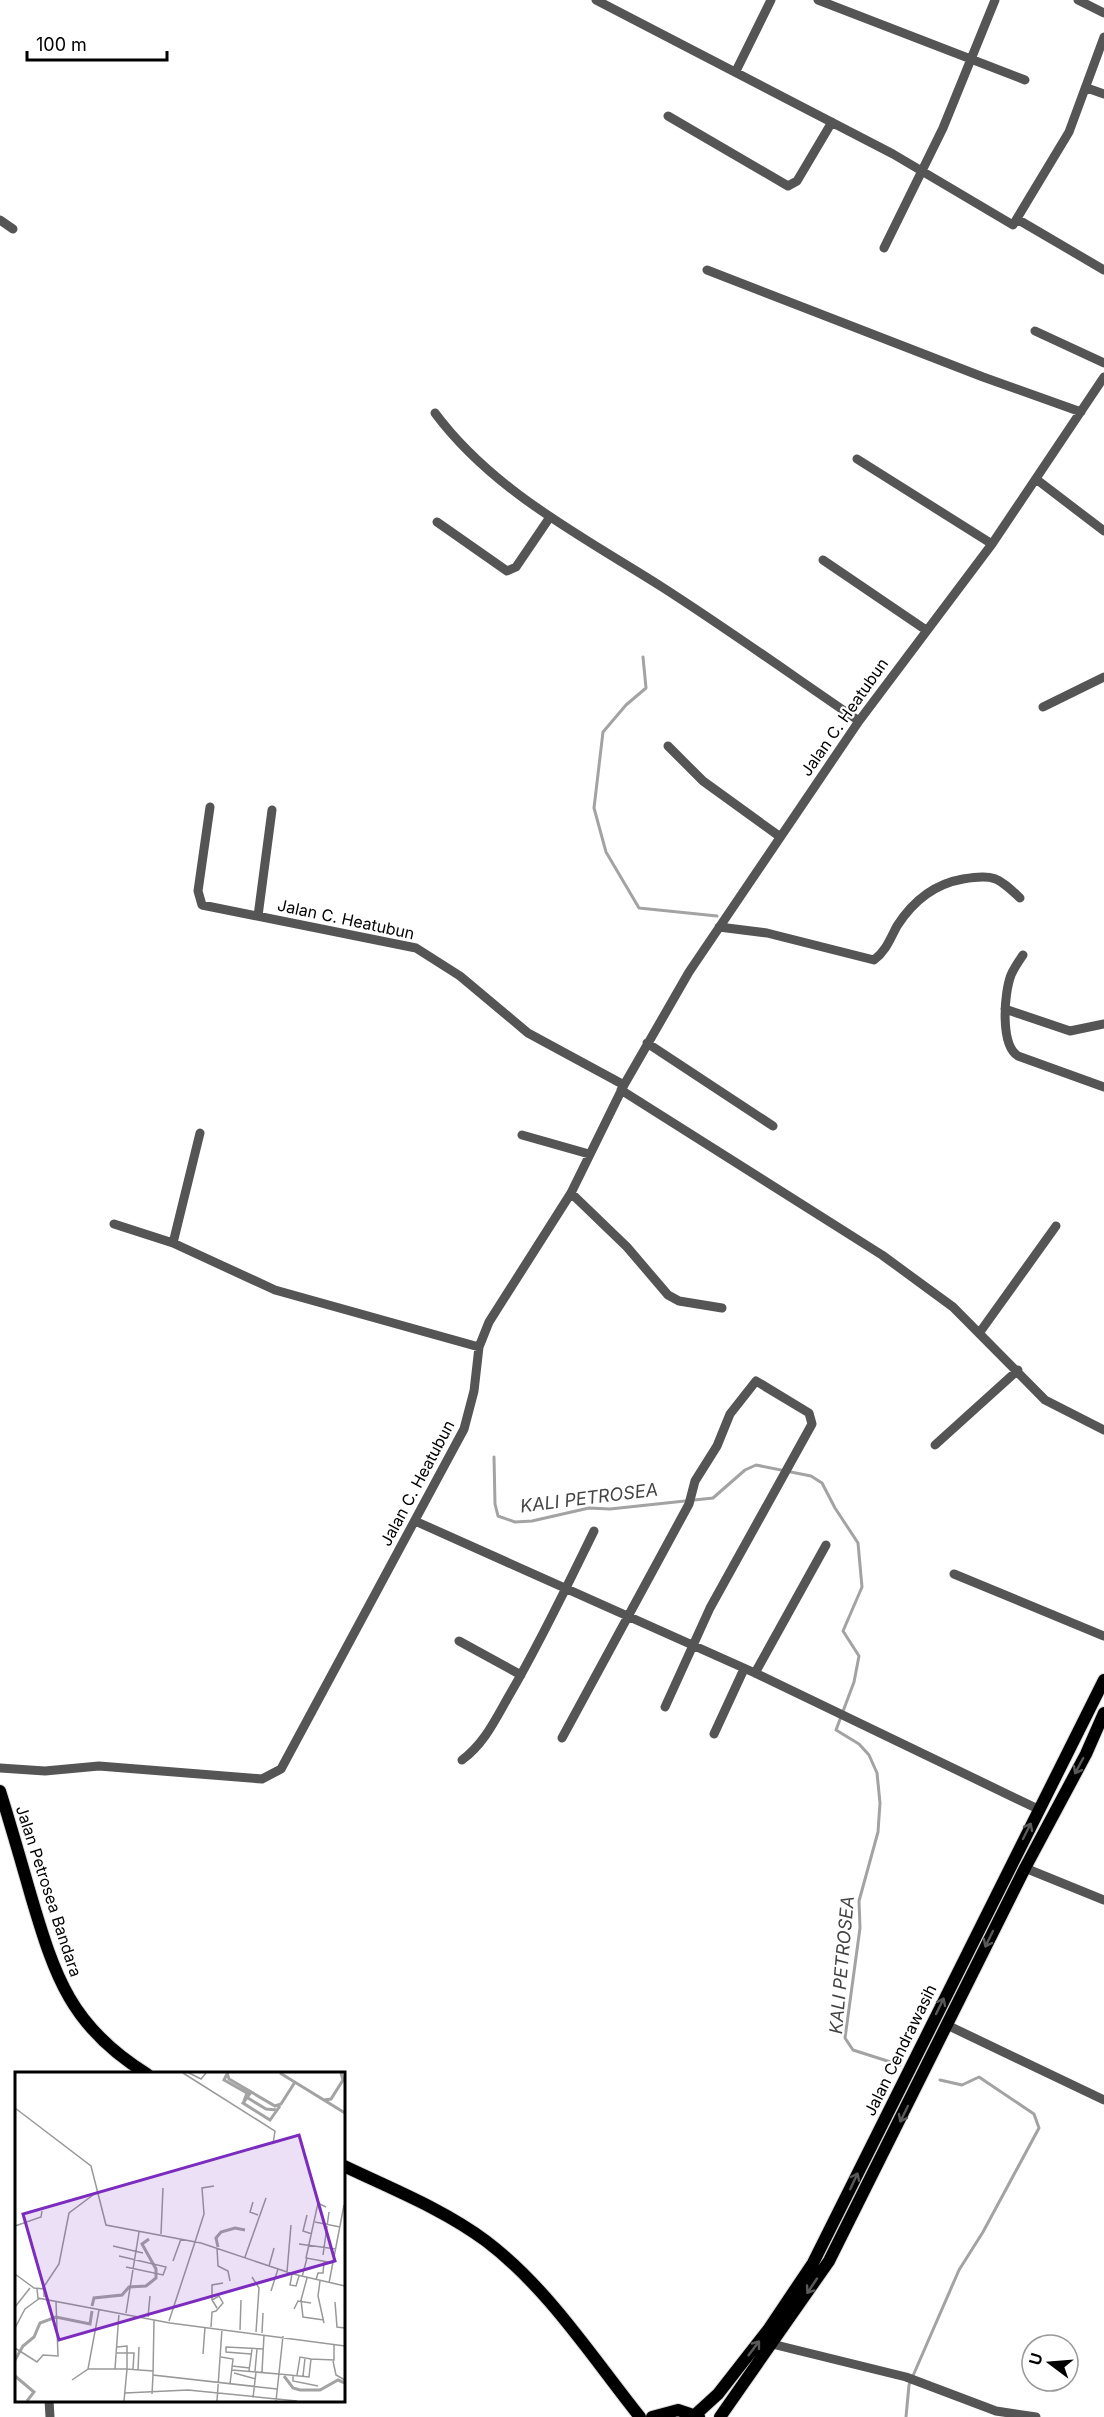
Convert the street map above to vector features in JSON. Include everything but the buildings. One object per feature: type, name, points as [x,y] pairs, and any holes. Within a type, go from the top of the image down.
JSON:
[{"type":"main road","name":"Jalan Cendrawasih","points":[[652,2417],[678,2410],[697,2416],[706,2408],[768,2330],[813,2263],[1104,1680]]},
{"type":"main road","name":"Jalan Cendrawasih","points":[[720,2417],[829,2261],[1025,1868],[1086,1754],[1104,1713]]},
{"type":"main road","name":"Jalan Petrosea Bandara","points":[[0,1791],[43,1936],[62,1986],[79,2013],[99,2037],[146,2072]]},
{"type":"main road","points":[[345,2166],[445,2215],[503,2255],[542,2295],[640,2417]]},
{"type":"street","points":[[597,0],[832,122],[1013,225],[1069,132],[1104,37]]},
{"type":"street","points":[[736,71],[771,0]]},
{"type":"street","points":[[818,0],[848,14],[1025,80]]},
{"type":"street","points":[[884,248],[923,172],[972,59],[994,0]]},
{"type":"street","points":[[1078,0],[1104,13]]},
{"type":"street","points":[[1087,88],[1104,94]]},
{"type":"street","points":[[668,116],[788,186],[797,181],[832,122]]},
{"type":"street","points":[[1017,219],[1104,270]]},
{"type":"street","points":[[0,220],[14,229]]},
{"type":"street","points":[[707,270],[982,377],[1081,411]]},
{"type":"street","points":[[1035,331],[1104,363]]},
{"type":"street","name":"Jalan C. Heatubun","points":[[0,1768],[45,1770],[99,1766],[262,1779],[281,1769],[464,1429],[474,1391],[479,1347],[489,1322],[571,1193],[622,1088],[647,1043],[719,927],[780,836],[859,721],[992,544],[1104,377]]},
{"type":"street","points":[[435,413],[470,456],[550,517],[675,596],[859,721]]},
{"type":"street","points":[[857,459],[992,544]]},
{"type":"street","points":[[1036,479],[1104,531]]},
{"type":"street","points":[[437,522],[507,571],[516,567],[550,517]]},
{"type":"street","points":[[823,560],[926,630]]},
{"type":"street","points":[[1043,706],[1104,677]]},
{"type":"street","points":[[668,746],[704,781],[780,836]]},
{"type":"street","name":"Jalan C. Heatubun","points":[[210,807],[198,891],[202,904],[409,945],[423,950],[459,976],[528,1033],[622,1088]]},
{"type":"street","points":[[258,916],[272,810]]},
{"type":"street","points":[[719,927],[767,933],[874,960],[884,951],[898,925],[924,894],[939,886],[986,875],[1003,882],[1020,898]]},
{"type":"street","points":[[1023,955],[1010,978],[1005,1009],[1007,1036],[1014,1054],[1104,1087]]},
{"type":"street","points":[[1005,1009],[1075,1032],[1104,1024]]},
{"type":"street","points":[[647,1043],[773,1126]]},
{"type":"street","points":[[622,1088],[882,1255],[953,1306],[1045,1400],[1104,1430]]},
{"type":"street","points":[[173,1243],[200,1132]]},
{"type":"street","points":[[522,1135],[589,1155]]},
{"type":"street","points":[[571,1193],[627,1247],[668,1295],[679,1302],[723,1308]]},
{"type":"street","points":[[114,1224],[173,1243],[284,1293],[479,1347]]},
{"type":"street","points":[[980,1332],[1056,1226]]},
{"type":"street","points":[[934,1445],[1017,1370]]},
{"type":"street","points":[[562,1738],[688,1503],[695,1482],[717,1446],[733,1409],[756,1381],[809,1413],[812,1424],[691,1645],[665,1707]]},
{"type":"street","points":[[415,1521],[755,1673],[1038,1809]]},
{"type":"street","points":[[462,1760],[481,1743],[521,1675],[594,1531]]},
{"type":"street","points":[[755,1673],[826,1545]]},
{"type":"street","points":[[954,1574],[1104,1636]]},
{"type":"street","points":[[459,1641],[521,1675]]},
{"type":"street","points":[[714,1734],[744,1669]]},
{"type":"street","points":[[1025,1868],[1104,1900]]},
{"type":"street","points":[[947,2025],[1104,2100]]},
{"type":"street","points":[[772,2344],[906,2377],[996,2411],[1036,2417]]},
{"type":"street","points":[[49,2402],[50,2417]]},
{"type":"waterway","points":[[643,657],[646,688],[626,705],[603,732],[594,808],[606,852],[639,908],[717,916]]},
{"type":"waterway","name":"KALI PETROSEA","points":[[494,1457],[495,1504],[498,1516],[515,1522],[532,1521],[589,1508],[610,1509],[713,1498],[745,1470],[756,1465],[811,1476],[822,1483],[858,1543],[862,1587],[843,1631],[859,1656],[854,1682],[836,1730],[859,1744],[869,1755],[877,1773],[880,1803],[878,1832],[859,1901],[860,1928],[845,2038],[853,2050],[900,2065]]},
{"type":"waterway","name":"KALI PETROSEA","points":[[906,2417],[909,2385],[959,2270],[983,2232],[1039,2128],[1034,2114],[979,2077],[962,2085],[940,2080]]}]
